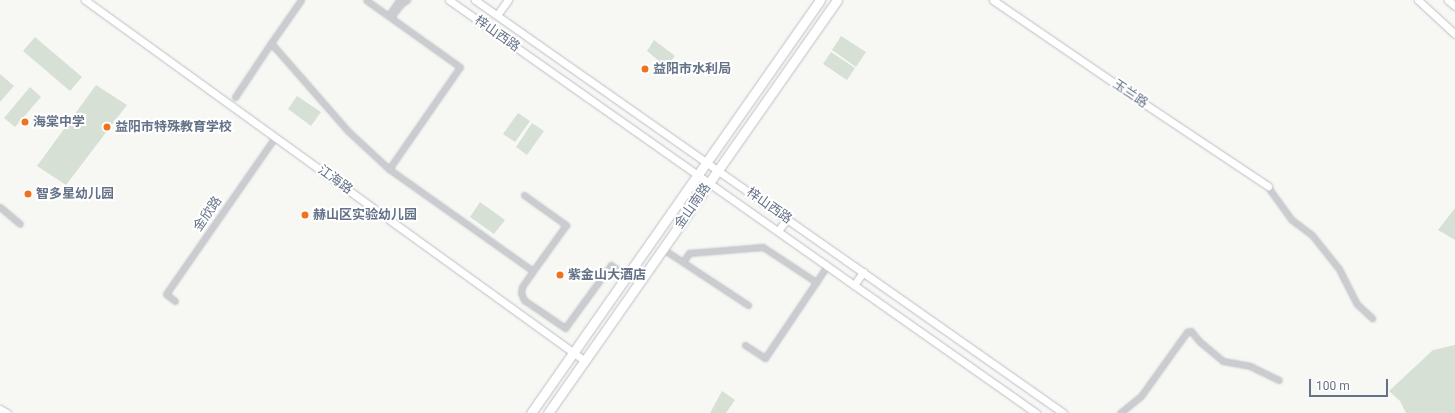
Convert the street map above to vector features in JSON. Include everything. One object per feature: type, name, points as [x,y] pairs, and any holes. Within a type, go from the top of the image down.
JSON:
[{"type":"highway","name":"金山南路","points":[[532,413],[820,0]]},
{"type":"highway","name":"金山南路","points":[[548,413],[838,0]]},
{"type":"street","name":"江海路","points":[[85,0],[585,361]]},
{"type":"street","points":[[235,97],[301,0]]},
{"type":"street","points":[[366,0],[460,67],[389,169]]},
{"type":"street","points":[[390,16],[399,0]]},
{"type":"street","points":[[390,16],[402,3],[407,0]]},
{"type":"street","name":"梓山西路","points":[[449,0],[1036,413]]},
{"type":"street","name":"梓山西路","points":[[475,0],[1063,413]]},
{"type":"street","points":[[497,15],[508,0]]},
{"type":"street","name":"玉兰路","points":[[993,0],[1268,186]]},
{"type":"street","points":[[1418,0],[1455,34]]},
{"type":"street","points":[[1448,0],[1455,6]]},
{"type":"street","points":[[271,43],[348,131],[389,169],[533,272]]},
{"type":"street","name":"金欣路","points":[[176,301],[166,294],[275,137]]},
{"type":"street","points":[[1268,186],[1292,220],[1312,235],[1339,269],[1357,304],[1372,318]]},
{"type":"street","points":[[524,195],[566,225],[522,287],[521,293],[524,300],[565,328],[611,265],[627,276]]},
{"type":"street","points":[[0,207],[20,224]]},
{"type":"street","points":[[778,231],[787,218]]},
{"type":"street","points":[[683,262],[689,253],[763,247],[816,282]]},
{"type":"street","points":[[663,249],[748,305]]},
{"type":"street","points":[[745,345],[765,358],[827,266]]},
{"type":"street","points":[[854,285],[863,272]]},
{"type":"street","points":[[1120,413],[1141,396],[1178,342],[1187,332],[1191,331],[1199,341],[1223,361],[1250,366],[1279,380]]},
{"type":"street","points":[[0,409],[7,413]]},
{"type":"shaded area","points":[[841,36],[866,52],[856,67],[832,50]]},
{"type":"shaded area","points":[[35,37],[82,77],[70,91],[23,51]]},
{"type":"shaded area","points":[[654,40],[675,56],[666,67],[647,51]]},
{"type":"shaded area","points":[[831,52],[855,68],[847,80],[823,64]]},
{"type":"shaded area","points":[[0,74],[14,86],[0,102]]},
{"type":"shaded area","points":[[96,85],[127,105],[66,185],[37,166]]},
{"type":"shaded area","points":[[30,87],[41,97],[15,127],[4,118]]},
{"type":"shaded area","points":[[297,96],[321,112],[311,126],[288,109]]},
{"type":"shaded area","points":[[518,113],[530,121],[515,142],[503,134]]},
{"type":"shaded area","points":[[532,123],[544,131],[527,155],[516,147]]},
{"type":"shaded area","points":[[480,202],[505,220],[494,234],[470,217]]},
{"type":"shaded area","points":[[1455,208],[1455,240],[1438,230]]},
{"type":"shaded area","points":[[1455,345],[1455,413],[1406,413],[1400,401],[1389,391],[1433,350]]},
{"type":"shaded area","points":[[722,391],[735,400],[726,413],[710,413]]},
{"type":"place","name":"益阳市水利局","points":[[645,69]]},
{"type":"place","name":"海棠中学","points":[[25,122]]},
{"type":"place","name":"益阳市特殊教育学校","points":[[107,127]]},
{"type":"place","name":"智多星幼儿园","points":[[28,194]]},
{"type":"place","name":"赫山区实验幼儿园","points":[[305,215]]},
{"type":"place","name":"紫金山大酒店","points":[[560,275]]}]
